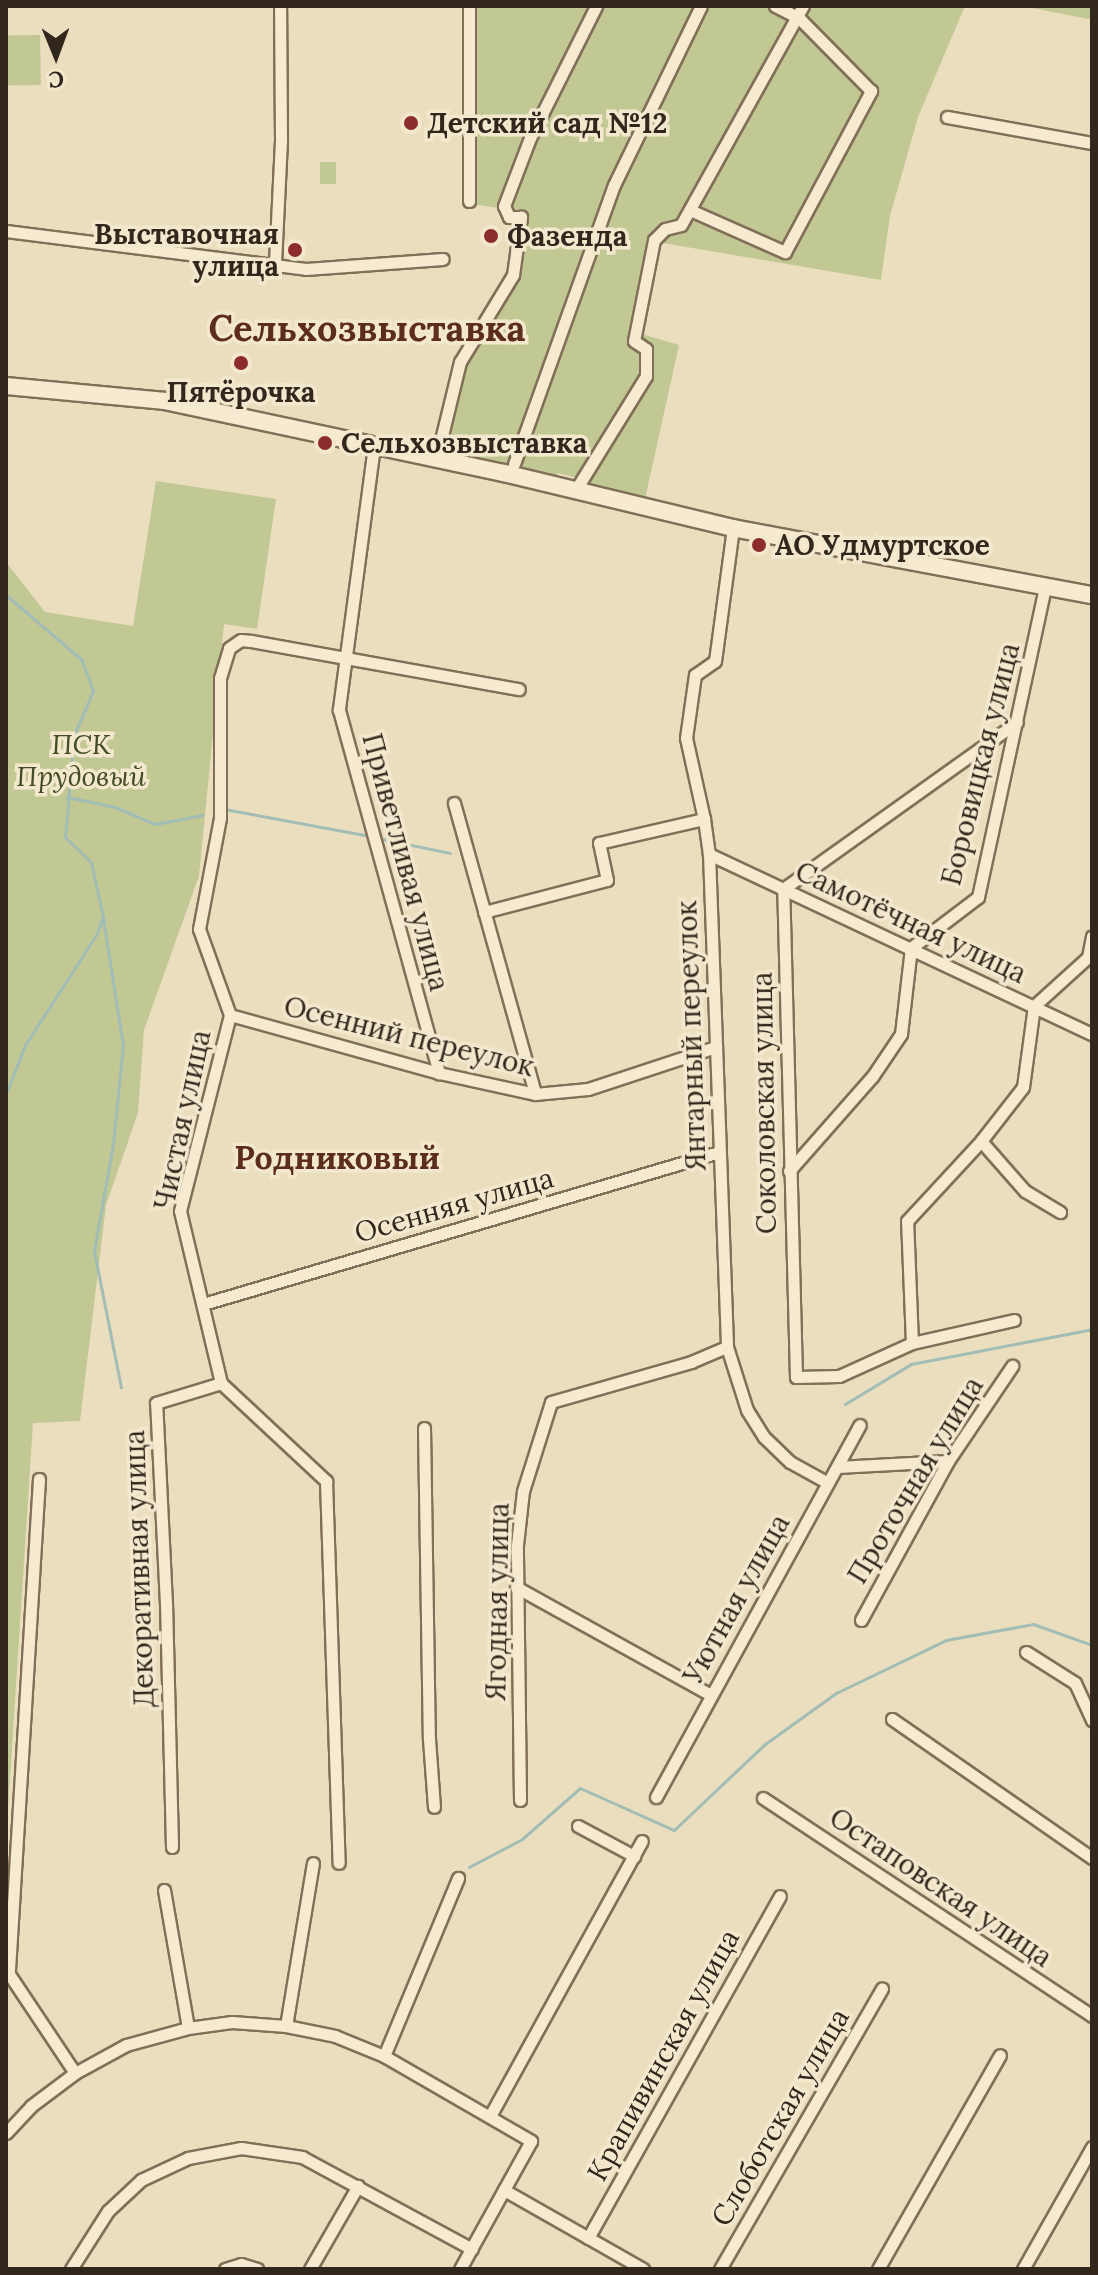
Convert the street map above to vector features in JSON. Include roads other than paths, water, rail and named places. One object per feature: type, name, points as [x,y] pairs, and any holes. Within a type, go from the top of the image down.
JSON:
[{"type":"street","points":[[275,263],[281,139],[280,6]]},
{"type":"street","points":[[469,6],[469,201]]},
{"type":"street","points":[[439,448],[460,362],[513,275],[521,217],[509,217],[504,206],[530,138],[596,6]]},
{"type":"street","points":[[514,464],[614,185],[701,6]]},
{"type":"street","points":[[690,210],[785,252],[871,91],[801,12],[775,6]]},
{"type":"street","points":[[575,491],[646,376],[646,349],[634,341],[654,240],[665,229],[681,225],[801,12]]},
{"type":"street","points":[[947,117],[1092,143]]},
{"type":"street","points":[[6,231],[306,269],[443,259]]},
{"type":"street","points":[[6,386],[165,401],[733,528],[1090,592]]},
{"type":"street","points":[[374,446],[345,657],[519,689]]},
{"type":"street","name":"Янтарный переулок","points":[[733,528],[715,661],[695,675],[686,738],[709,854],[727,1347],[747,1410],[764,1437],[790,1462],[828,1483]]},
{"type":"street","name":"Боровицкая улица","points":[[911,948],[978,897],[1045,586]]},
{"type":"street","name":"Чистая улица","points":[[221,1383],[184,1240],[180,1211],[230,1015],[199,929],[220,818],[220,678],[229,648],[241,640],[345,657]]},
{"type":"street","name":"Приветливая улица","points":[[345,657],[339,710],[439,1073]]},
{"type":"street","points":[[783,889],[1017,722]]},
{"type":"street","points":[[454,803],[535,1094]]},
{"type":"street","points":[[484,912],[607,880],[599,843],[704,819]]},
{"type":"street","name":"Самотёчная улица","points":[[709,854],[1092,1034]]},
{"type":"street","name":"Соколовская улица","points":[[783,889],[796,1377],[839,1376],[912,1343],[1014,1320]]},
{"type":"street","points":[[912,1343],[907,1221],[981,1141],[1023,1087],[1034,1006],[1088,957],[1092,936]]},
{"type":"street","points":[[789,1171],[872,1077],[901,1034],[911,948]]},
{"type":"street","name":"Осенний переулок","points":[[230,1015],[439,1073],[535,1094],[588,1089],[716,1047]]},
{"type":"street","points":[[981,1141],[1025,1191],[1060,1212]]},
{"type":"street","name":"Осенняя улица","points":[[203,1304],[719,1152]]},
{"type":"street","name":"Ягодная улица","points":[[520,1800],[516,1587],[520,1505],[551,1402],[691,1362],[727,1347]]},
{"type":"street","name":"Проточная улица","points":[[861,1620],[948,1461],[1012,1366]]},
{"type":"street","points":[[221,1383],[326,1481],[339,1863]]},
{"type":"street","name":"Декоративная улица","points":[[172,1847],[166,1604],[156,1403],[221,1383]]},
{"type":"street","name":"Уютная улица","points":[[656,1797],[860,1425]]},
{"type":"street","points":[[424,1428],[429,1739],[434,1807]]},
{"type":"street","points":[[837,1467],[948,1461]]},
{"type":"street","points":[[39,1479],[9,1974],[75,2073]]},
{"type":"street","points":[[516,1587],[711,1695]]},
{"type":"street","points":[[1026,1652],[1075,1683],[1092,1720]]},
{"type":"street","points":[[892,1719],[1092,1858]]},
{"type":"street","name":"Остаповская улица","points":[[763,1798],[1092,2016]]},
{"type":"street","points":[[578,1826],[634,1856]]},
{"type":"street","points":[[490,2116],[642,1841]]},
{"type":"street","points":[[286,2026],[313,1863]]},
{"type":"street","points":[[384,2056],[458,1878]]},
{"type":"street","points":[[164,1890],[188,2028]]},
{"type":"street","name":"Крапивинская улица","points":[[588,2238],[780,1896]]},
{"type":"street","name":"Слоботская улица","points":[[720,2269],[882,1988]]},
{"type":"street","points":[[6,2133],[31,2106],[75,2073],[126,2045],[188,2028],[232,2022],[286,2026],[335,2036],[384,2056],[531,2141],[460,2269]]},
{"type":"street","points":[[878,2269],[1000,2055]]},
{"type":"street","points":[[1023,2269],[1092,2147]]},
{"type":"street","points":[[76,2268],[108,2211],[141,2180],[188,2158],[241,2148],[273,2150],[302,2157],[472,2249]]},
{"type":"street","points":[[310,2269],[358,2186]]},
{"type":"street","points":[[504,2190],[643,2269]]},
{"type":"street","points":[[225,2269],[241,2264],[257,2269]]},
{"type":"waterway","points":[[6,595],[81,659],[93,691],[74,735],[65,837],[91,862],[103,917],[96,935],[25,1045],[6,1094]]},
{"type":"waterway","points":[[67,797],[115,807],[155,824],[202,815]]},
{"type":"waterway","points":[[224,809],[369,836]]},
{"type":"waterway","points":[[382,839],[450,853]]},
{"type":"waterway","points":[[103,918],[123,1045],[113,1144],[94,1251],[121,1387]]},
{"type":"waterway","points":[[845,1404],[911,1364],[1092,1329]]},
{"type":"waterway","points":[[469,1867],[522,1839],[580,1788],[674,1830],[765,1744],[836,1693],[946,1640],[1033,1624],[1092,1645]]},
{"type":"place","name":"Детский сад №12","points":[[411,123]]},
{"type":"place","name":"Фазенда","points":[[491,236]]},
{"type":"place","name":"Выставочная улица","points":[[295,250]]},
{"type":"place","name":"Пятёрочка","points":[[241,363]]},
{"type":"place","name":"Сельхозвыставка","points":[[325,443]]},
{"type":"place","name":"АО Удмуртское","points":[[759,545]]},
{"type":"district","name":"Сельхозвыставка","points":[[367,329]]},
{"type":"district","name":"Родниковый","points":[[337,1158]]},
{"type":"park label","name":"ПСК Прудовый","points":[[81,760]]}]
